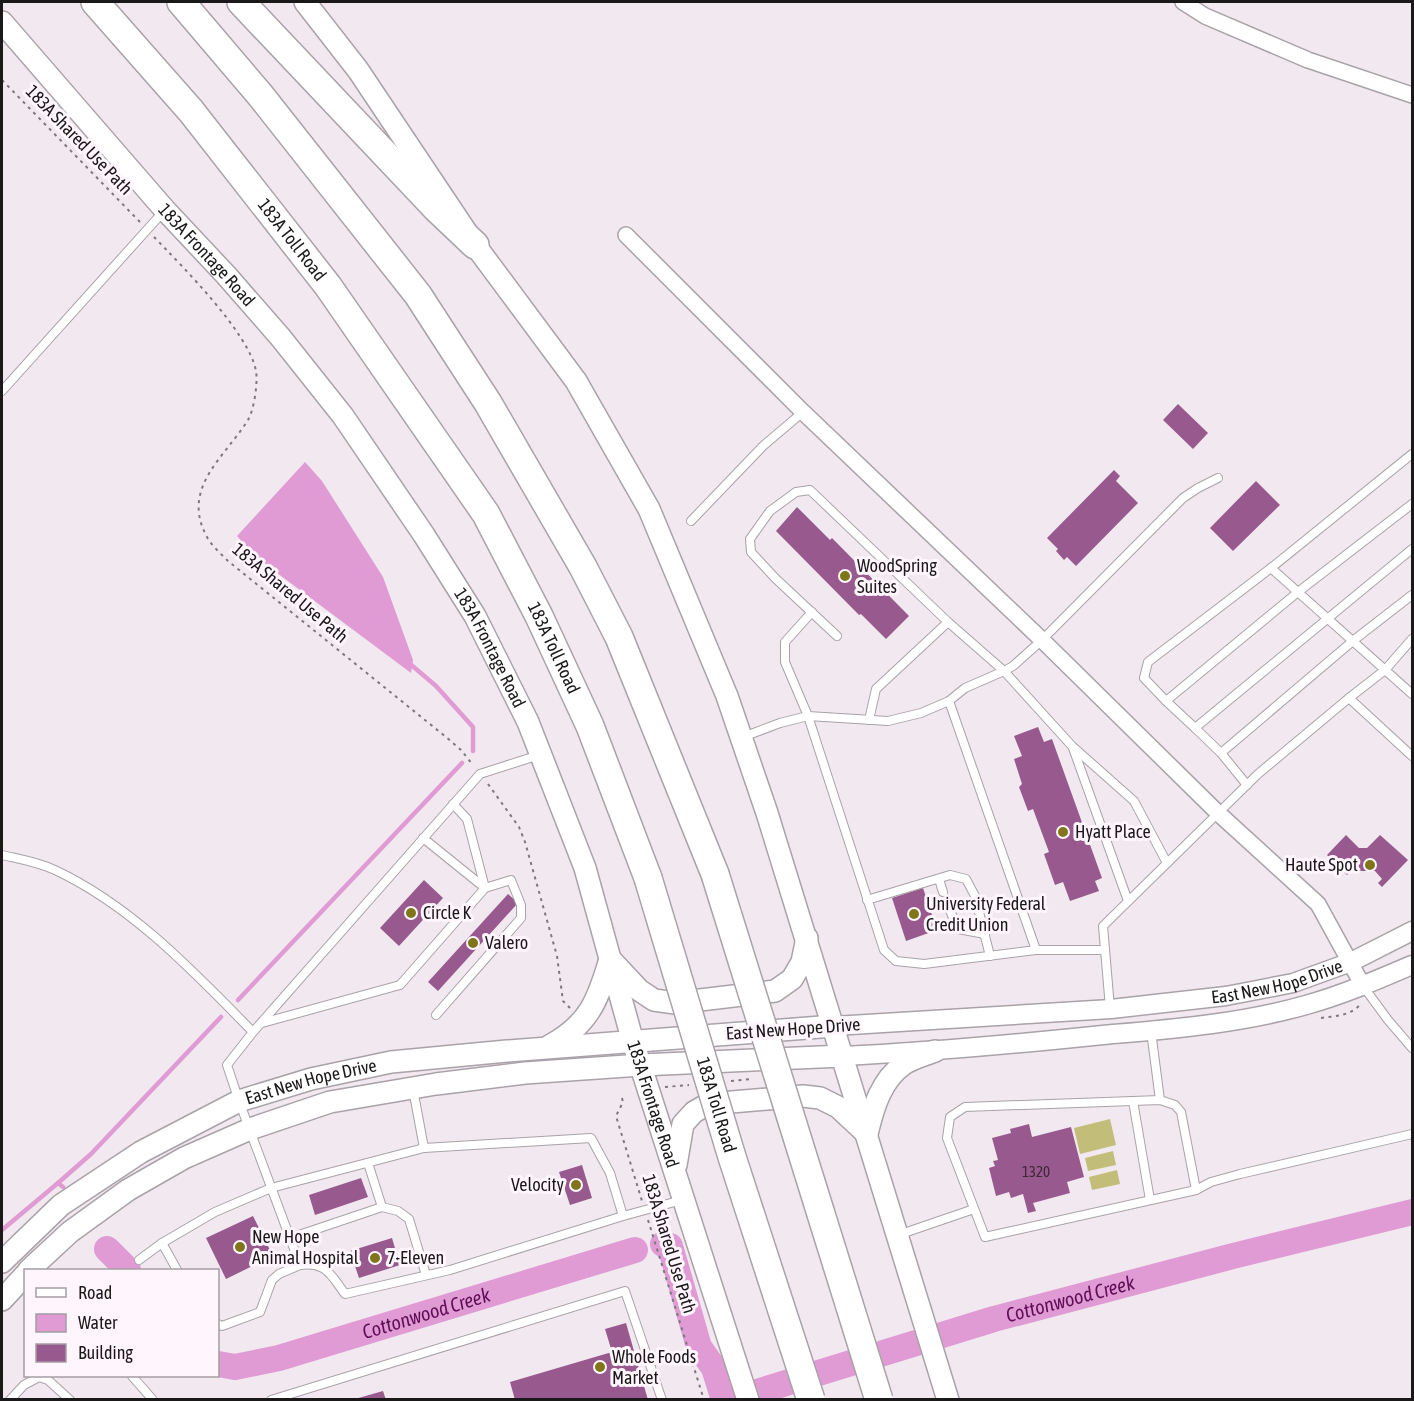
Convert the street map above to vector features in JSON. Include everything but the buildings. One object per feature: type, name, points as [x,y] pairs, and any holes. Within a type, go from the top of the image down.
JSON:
[{"type":"highway","name":"183A Toll Road","points":[[95,2],[190,111],[328,286],[486,514],[539,616],[590,726],[648,878],[732,1157],[811,1400]]},
{"type":"highway","points":[[181,2],[261,96],[418,295],[488,403],[584,567],[619,637],[715,874],[879,1400]]},
{"type":"highway","points":[[241,2],[436,208],[475,245]]},
{"type":"main road","points":[[305,2],[358,70],[475,245],[576,381],[649,509],[727,696],[742,738],[807,938],[948,1400]]},
{"type":"main road","name":"183A Frontage Road","points":[[2,22],[165,210],[281,338],[362,445],[424,535],[475,616],[528,722],[585,868],[633,1042],[748,1400]]},
{"type":"main road","points":[[545,1048],[573,1031],[585,1018],[600,991],[610,960],[639,990],[654,1000],[675,1003],[776,990],[792,979],[802,962],[807,938]]},
{"type":"main road","name":"East New Hope Drive","points":[[2,1262],[61,1205],[141,1152],[239,1101],[311,1079],[391,1062],[834,1026]]},
{"type":"main road","points":[[867,1134],[874,1105],[890,1078],[904,1064],[935,1051]]},
{"type":"main road","name":"East New Hope Drive","points":[[32,1269],[70,1233],[128,1190],[184,1158],[250,1129],[330,1102],[413,1087],[525,1074],[641,1065],[843,1056]]},
{"type":"main road","points":[[675,1172],[683,1124],[694,1112],[708,1104],[803,1096],[820,1098],[838,1107],[867,1134]]},
{"type":"main road","name":"East New Hope Drive","points":[[2,1300],[24,1277]]},
{"type":"street","points":[[1183,2],[1205,16],[1308,60],[1413,95]]},
{"type":"street","points":[[627,234],[803,412],[1042,640],[1218,813],[1318,904],[1363,986]]},
{"type":"street","name":"East New Hope Drive","points":[[834,1026],[1111,1009],[1226,996],[1293,983],[1351,962],[1413,931]]},
{"type":"street","name":"East New Hope Drive","points":[[843,1056],[935,1051],[1242,1020],[1306,1005],[1363,986],[1413,965]]},
{"type":"lane","points":[[2,391],[165,210]]},
{"type":"lane","points":[[691,521],[763,446],[803,412]]},
{"type":"lane","points":[[1247,785],[1221,753],[1144,678],[1148,662],[1271,568],[1413,454]]},
{"type":"lane","points":[[742,738],[780,723],[808,716],[888,721],[921,713],[949,701],[965,688],[1004,671],[1013,666],[1042,640],[1183,498],[1218,477]]},
{"type":"lane","points":[[837,636],[751,552],[750,539],[770,511],[796,492],[810,490],[948,622],[1004,671],[1072,746],[1134,801],[1167,863]]},
{"type":"lane","points":[[1166,701],[1298,592],[1413,504]]},
{"type":"lane","points":[[1195,728],[1413,549]]},
{"type":"lane","points":[[1271,568],[1413,694]]},
{"type":"lane","points":[[1221,753],[1354,640],[1413,595]]},
{"type":"lane","points":[[812,612],[785,642],[785,662],[808,716],[884,950],[896,961],[924,964],[1036,950],[1104,950]]},
{"type":"lane","points":[[869,720],[876,689],[948,622]]},
{"type":"lane","points":[[1111,1009],[1103,926],[1247,785],[1385,670],[1413,639]]},
{"type":"lane","points":[[1349,698],[1413,756]]},
{"type":"lane","points":[[949,701],[1036,950]]},
{"type":"lane","points":[[1072,746],[1128,902]]},
{"type":"lane","points":[[300,1264],[227,1065],[260,1023],[480,774],[541,754]]},
{"type":"lane","points":[[453,804],[466,819],[485,888]]},
{"type":"lane","points":[[423,838],[485,888]]},
{"type":"lane","points":[[2,855],[31,861],[53,869],[94,890],[174,955],[253,1032]]},
{"type":"lane","points":[[867,900],[950,875],[966,879],[975,896],[990,956]]},
{"type":"lane","points":[[939,879],[943,892]]},
{"type":"lane","points":[[260,1023],[400,985],[485,888],[511,880],[521,906],[521,918],[436,1015]]},
{"type":"lane","points":[[948,906],[958,929],[985,934]]},
{"type":"lane","points":[[1363,986],[1388,1020],[1413,1048]]},
{"type":"lane","points":[[1150,1031],[1160,1100]]},
{"type":"lane","points":[[413,1087],[424,1149]]},
{"type":"lane","points":[[1196,1190],[1181,1112],[1175,1105],[1160,1100],[964,1107],[950,1117],[947,1137],[985,1237],[1196,1190],[1211,1182],[1240,1174],[1413,1134]]},
{"type":"lane","points":[[1133,1101],[1150,1200]]},
{"type":"lane","points":[[139,1260],[162,1243],[215,1212],[272,1188],[424,1149],[591,1138],[610,1173],[623,1216]]},
{"type":"lane","points":[[368,1163],[382,1207]]},
{"type":"lane","points":[[219,1324],[222,1326],[260,1312],[272,1280],[300,1264],[314,1263],[322,1266],[345,1294],[450,1270],[623,1216],[684,1200]]},
{"type":"lane","points":[[290,1238],[382,1207],[398,1211],[409,1219],[426,1275]]},
{"type":"lane","points":[[897,1236],[974,1209]]},
{"type":"lane","points":[[162,1243],[176,1269]]},
{"type":"lane","points":[[271,1400],[625,1291],[662,1400]]},
{"type":"lane","points":[[10,1400],[24,1385],[39,1377],[48,1380],[70,1400]]},
{"type":"lane","points":[[133,1377],[153,1400]]},
{"type":"path","name":"183A Shared Use Path","points":[[2,80],[147,230],[240,335],[256,370],[256,387],[249,418],[202,485],[199,502],[201,523],[208,539],[228,561],[461,750],[480,774],[519,826],[557,956],[562,1001],[573,1010]]},
{"type":"path","points":[[723,1082],[757,1079]]},
{"type":"path","points":[[665,1087],[688,1085]]},
{"type":"path","name":"183A Shared Use Path","points":[[622,1098],[623,1102],[616,1116],[704,1400]]},
{"type":"shaded area","points":[[1110,1119],[1116,1145],[1080,1154],[1074,1128]]},
{"type":"shaded area","points":[[1113,1151],[1116,1165],[1088,1171],[1085,1158]]},
{"type":"shaded area","points":[[1117,1170],[1120,1184],[1092,1190],[1089,1177]]},
{"type":"water","points":[[305,462],[322,481],[383,577],[413,660],[411,673],[253,555],[237,536]]},
{"type":"waterway","points":[[409,663],[436,686],[473,727],[473,751]]},
{"type":"waterway","points":[[238,1000],[462,763]]},
{"type":"waterway","points":[[58,1183],[91,1154],[221,1017]]},
{"type":"waterway","name":"Cottonwood Creek","points":[[2,1230],[58,1183],[63,1187]]},
{"type":"waterway","name":"Cottonwood Creek","points":[[731,1400],[994,1319],[1412,1212]]},
{"type":"waterway","name":"Cottonwood Creek","points":[[663,1244],[670,1246],[699,1347],[714,1368],[724,1400]]},
{"type":"waterway","name":"Cottonwood Creek","points":[[107,1249],[127,1269]]},
{"type":"waterway","name":"Cottonwood Creek","points":[[219,1364],[235,1367],[279,1358],[635,1250]]},
{"type":"place","name":"WoodSpring Suites","points":[[845,576]]},
{"type":"place","name":"Hyatt Place","points":[[1063,832]]},
{"type":"place","name":"Haute Spot","points":[[1370,865]]},
{"type":"place","name":"Circle K","points":[[411,913]]},
{"type":"place","name":"University Federal Credit Union","points":[[914,914]]},
{"type":"place","name":"Valero","points":[[473,943]]},
{"type":"place","name":"Velocity","points":[[576,1185]]},
{"type":"place","name":"New Hope Animal Hospital","points":[[240,1247]]},
{"type":"place","name":"7-Eleven","points":[[375,1258]]},
{"type":"place","name":"Whole Foods Market","points":[[600,1367]]}]
